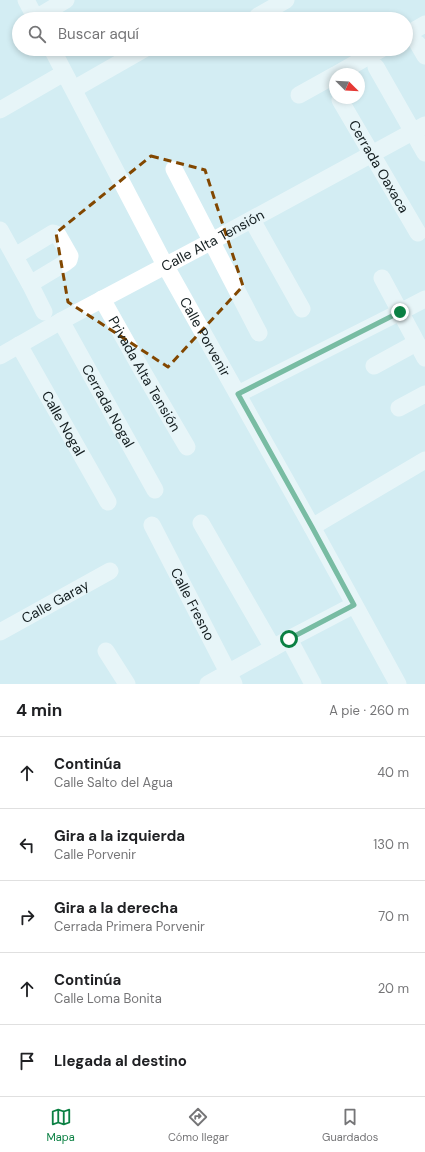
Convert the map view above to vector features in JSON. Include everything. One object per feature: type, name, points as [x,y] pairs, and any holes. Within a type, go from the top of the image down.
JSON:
[{"type":"street","points":[[26,0],[33,12]]},
{"type":"street","points":[[46,12],[66,0]]},
{"type":"street","points":[[265,12],[286,0]]},
{"type":"street","points":[[416,45],[425,24]]},
{"type":"street","name":"Calle Porvenir","points":[[56,56],[165,265],[398,684]]},
{"type":"street","points":[[74,90],[132,56]]},
{"type":"street","points":[[347,68],[368,56]]},
{"type":"street","points":[[376,67],[419,128],[425,153]]},
{"type":"street","points":[[0,110],[64,73]]},
{"type":"street","points":[[299,95],[329,78]]},
{"type":"street","name":"Cerrada Oaxaca","points":[[342,104],[418,233]]},
{"type":"street","name":"Calle Alta Tensión","points":[[0,356],[419,128]]},
{"type":"street","points":[[174,169],[259,333]]},
{"type":"street","points":[[252,220],[302,309]]},
{"type":"street","points":[[0,230],[44,312]]},
{"type":"street","points":[[15,256],[53,233],[58,235],[70,256],[69,260],[65,263],[30,284]]},
{"type":"street","points":[[382,278],[425,358]]},
{"type":"street","points":[[238,394],[425,299]]},
{"type":"street","name":"Privada Alta Tensión","points":[[102,300],[187,447]]},
{"type":"street","name":"Cerrada Nogal","points":[[62,321],[155,490]]},
{"type":"street","points":[[374,366],[416,343]]},
{"type":"street","name":"Calle Nogal","points":[[19,345],[108,502]]},
{"type":"street","points":[[399,408],[425,394]]},
{"type":"street","points":[[312,527],[425,460]]},
{"type":"street","points":[[201,523],[273,648]]},
{"type":"street","name":"Calle Fresno","points":[[152,525],[231,678]]},
{"type":"street","name":"Calle Garay","points":[[0,632],[110,571]]},
{"type":"street","points":[[208,684],[231,678],[273,648],[354,605]]},
{"type":"street","points":[[289,639],[313,684]]},
{"type":"street","points":[[106,651],[127,684]]},
{"type":"highlighted area","points":[[151,156],[205,170],[243,286],[168,367],[68,302],[56,233]]},
{"type":"route","points":[[289,639],[354,605],[238,394],[400,312]]}]
